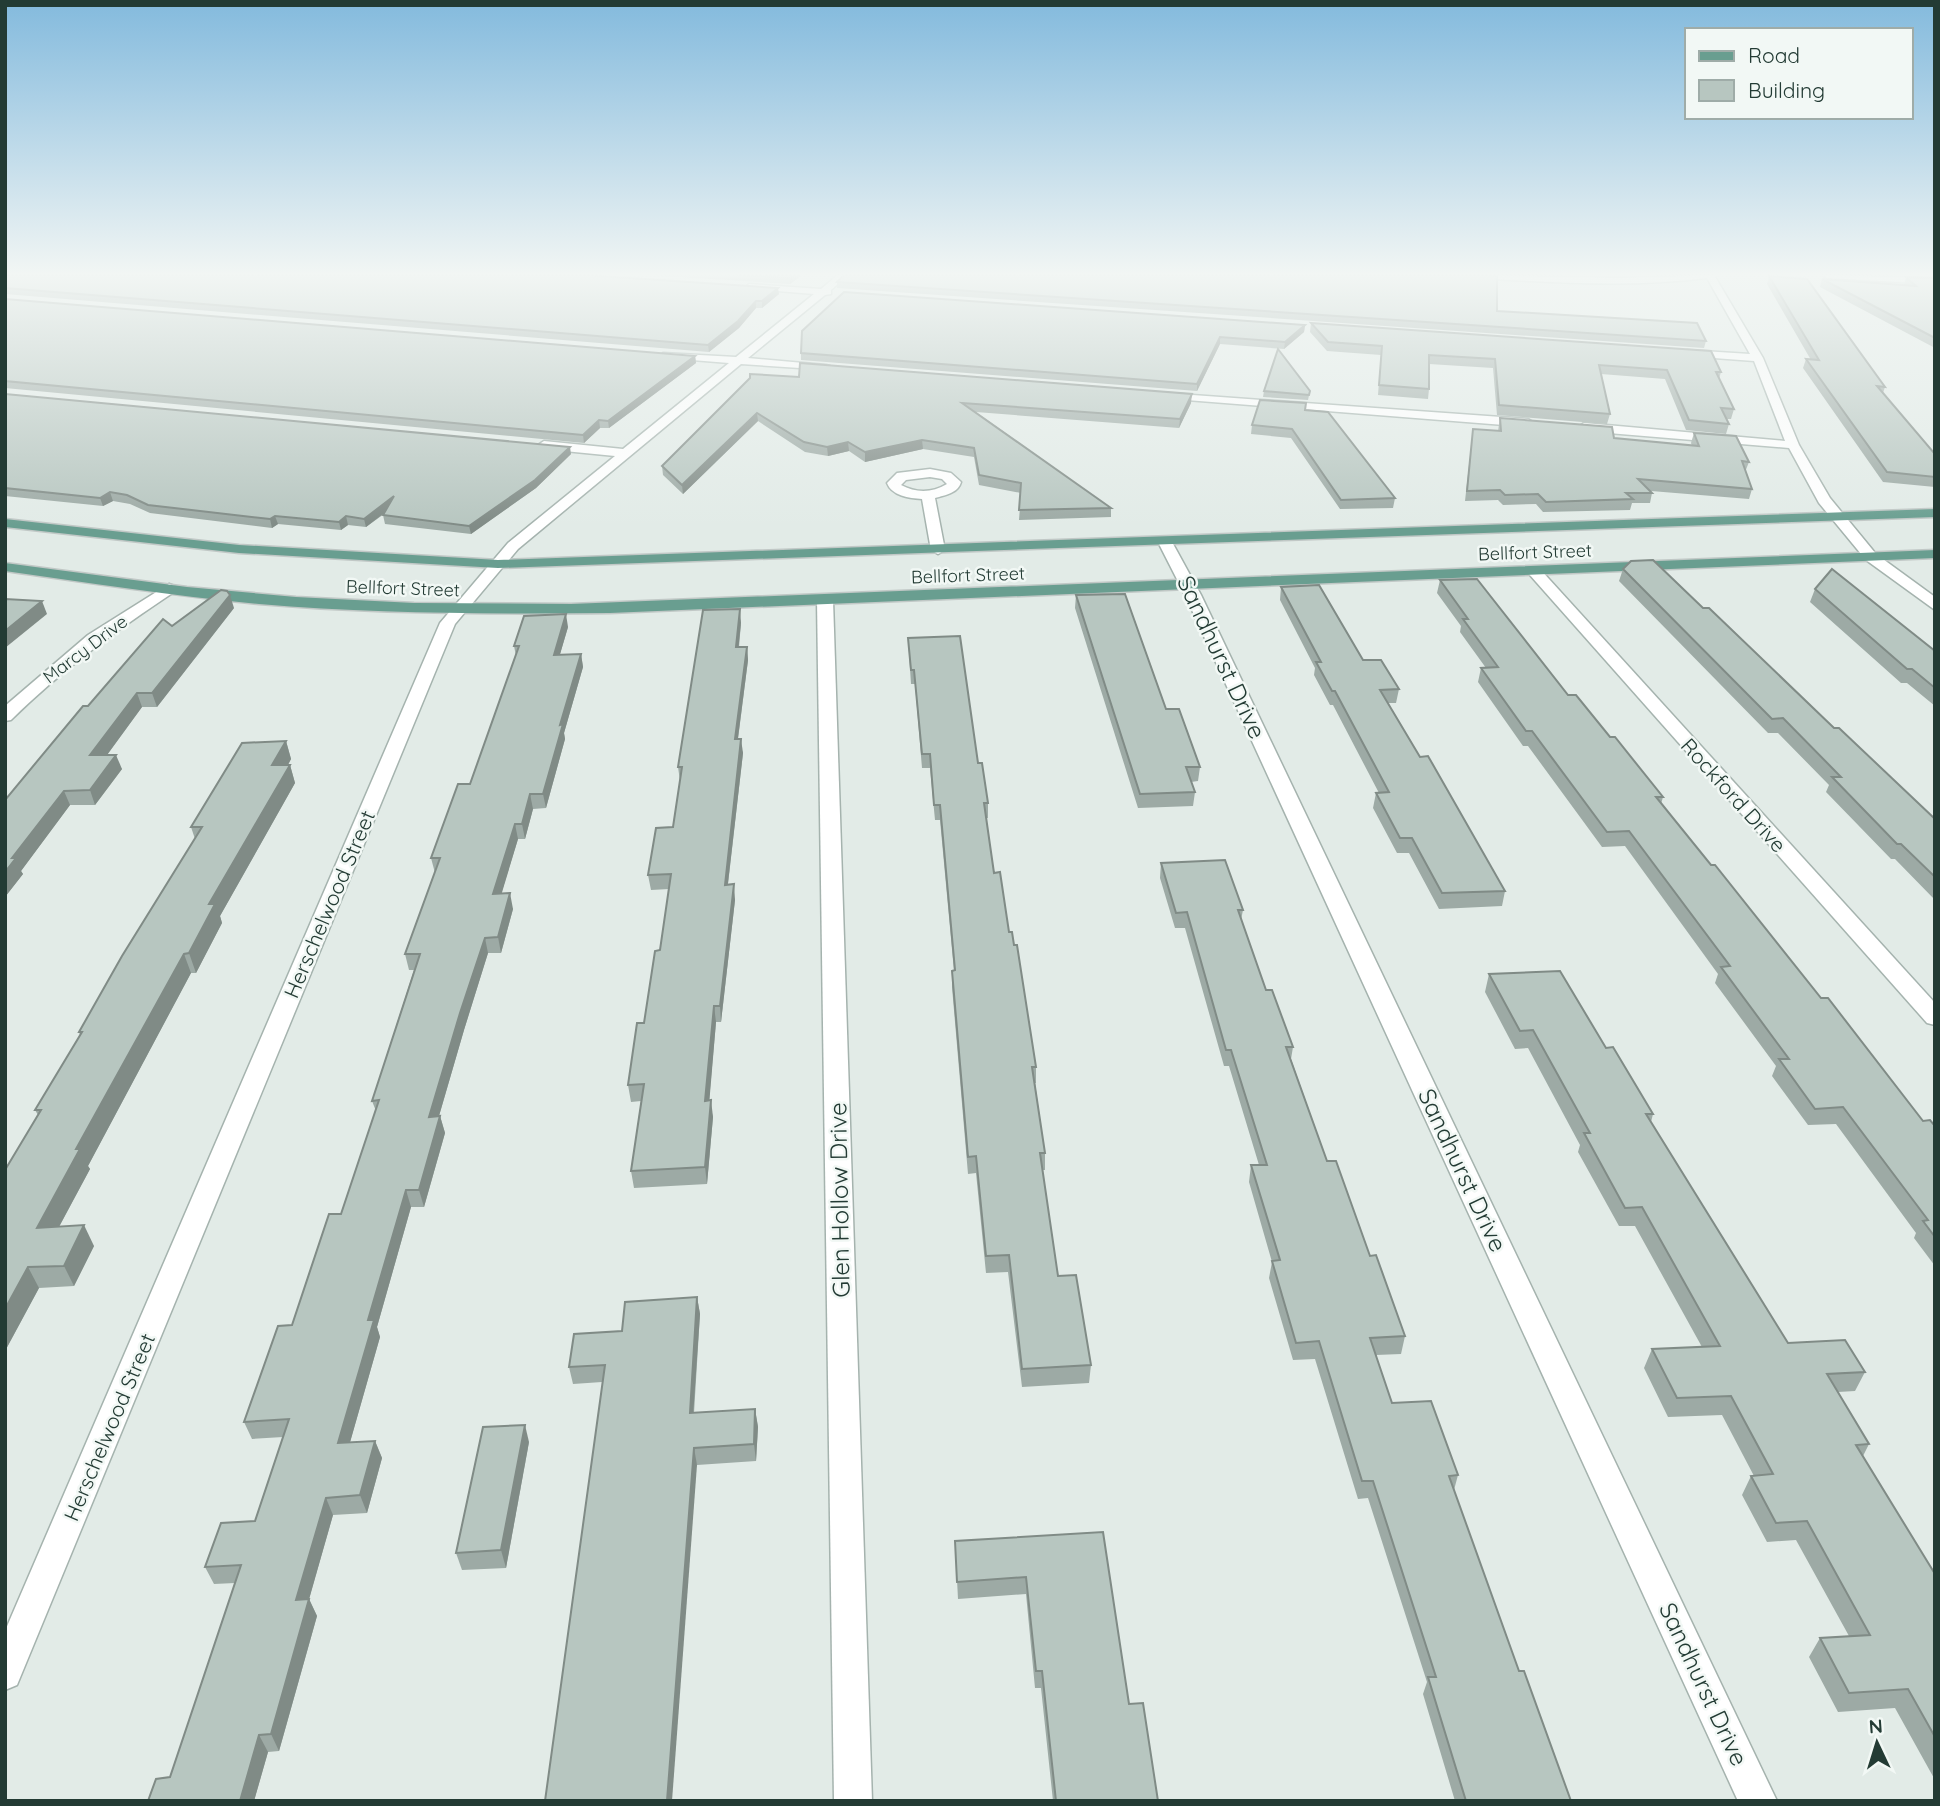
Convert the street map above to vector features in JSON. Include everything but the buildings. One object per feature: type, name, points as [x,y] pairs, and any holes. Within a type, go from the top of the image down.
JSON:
[{"type":"main road","name":"Bellfort Street","points":[[5,523],[239,549],[498,564],[1935,513]]},
{"type":"main road","name":"Bellfort Street","points":[[5,566],[169,589],[294,602],[456,610],[610,608],[825,600],[1935,554]]},
{"type":"street","points":[[729,359],[839,369]]},
{"type":"street","points":[[1759,359],[1793,445],[1836,517],[1871,557],[1935,605]]},
{"type":"street","name":"Herschelwood Street","points":[[5,1673],[448,623],[456,610],[513,546],[739,360]]},
{"type":"street","points":[[1155,396],[1539,424]]},
{"type":"street","points":[[1565,426],[1793,445]]},
{"type":"street","points":[[524,444],[626,453]]},
{"type":"street","points":[[929,495],[938,550]]},
{"type":"street","name":"Sandhurst Drive","points":[[1165,541],[1189,585],[1758,1801]]},
{"type":"street","name":"Rockford Drive","points":[[1534,571],[1935,1018]]},
{"type":"street","name":"Marcy Drive","points":[[5,716],[38,684],[94,638],[169,589]]},
{"type":"street","name":"Glen Hollow Drive","points":[[825,600],[853,1801]]}]
